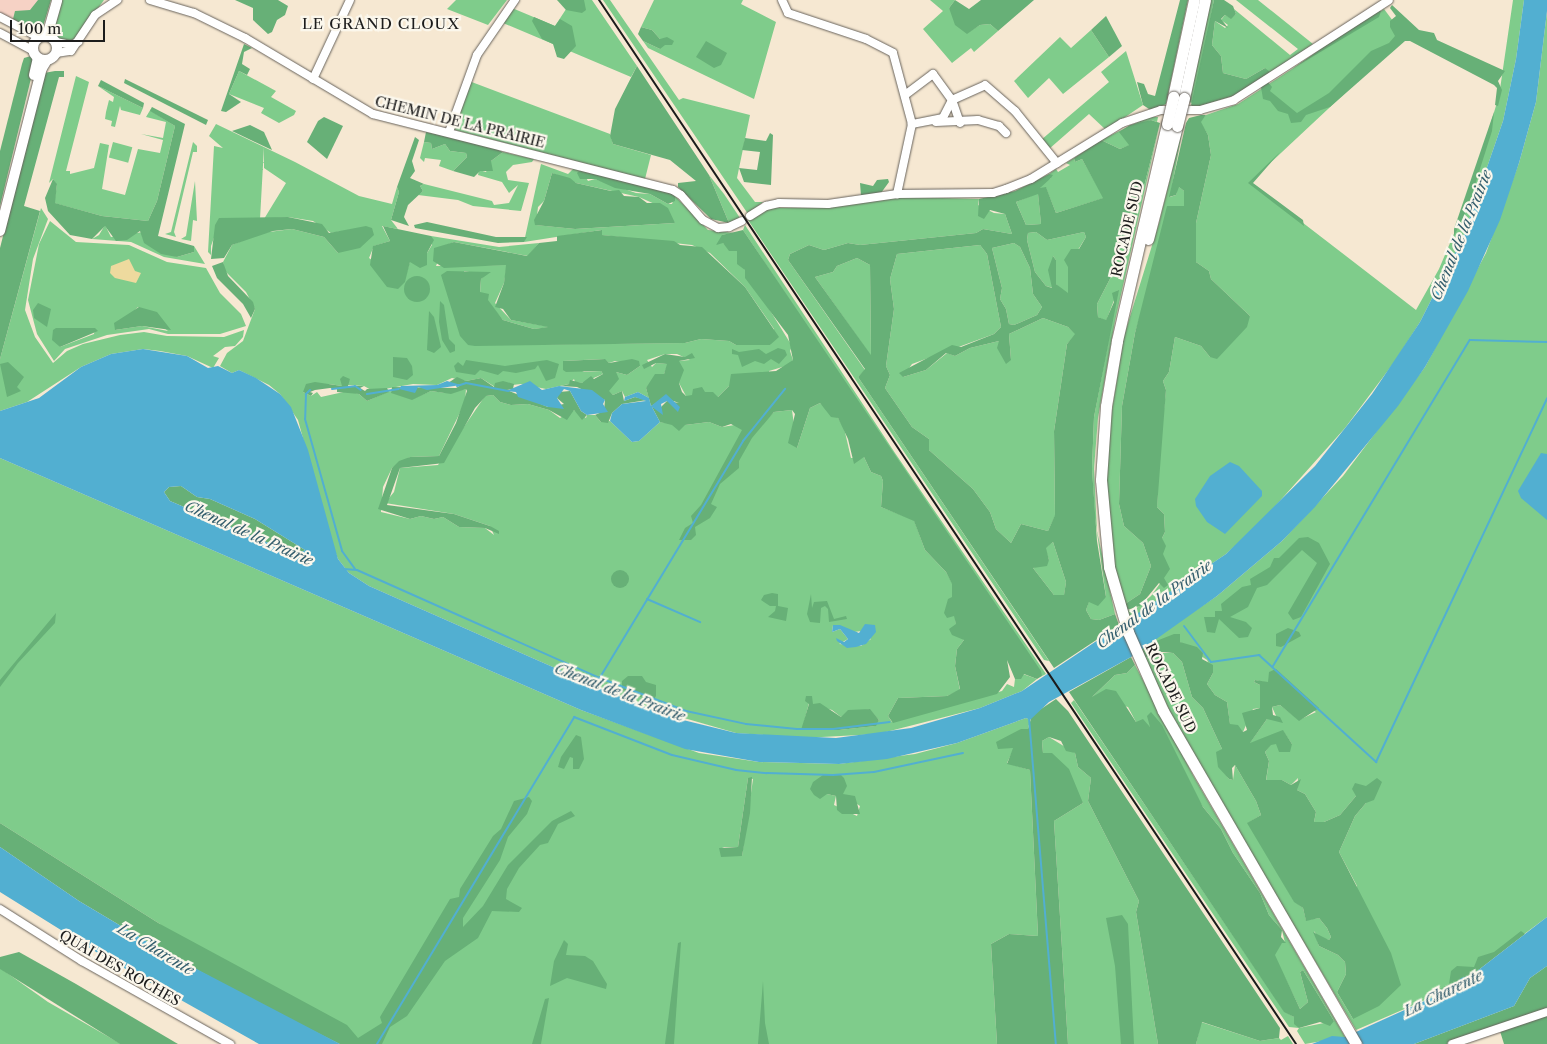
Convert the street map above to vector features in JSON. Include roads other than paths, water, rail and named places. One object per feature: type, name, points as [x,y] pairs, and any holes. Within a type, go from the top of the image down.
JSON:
[{"type":"highway","points":[[1178,97],[1194,0]]},
{"type":"highway","points":[[1178,97],[1205,0]]},
{"type":"highway","name":"ROCADE SUD","points":[[1178,97],[1117,341],[1100,454],[1104,538],[1117,598],[1142,668],[1163,711],[1356,1044]]},
{"type":"main road","points":[[0,212],[39,56],[47,38],[56,0]]},
{"type":"main road","points":[[39,56],[56,53],[47,38]]},
{"type":"main road","points":[[0,231],[42,68],[39,56]]},
{"type":"street","name":"CHEMIN DE LA PRAIRIE","points":[[150,0],[202,17],[244,38],[373,114],[673,190],[714,227],[729,227],[742,221]]},
{"type":"street","points":[[313,79],[350,0]]},
{"type":"street","points":[[449,132],[477,55],[515,0]]},
{"type":"street","points":[[782,0],[782,6],[788,14],[857,35],[889,50],[912,124],[897,194]]},
{"type":"street","points":[[750,216],[772,204],[830,203],[897,194],[993,193],[1031,179],[1122,122],[1161,110],[1200,110],[1234,100],[1389,0]]},
{"type":"street","points":[[56,53],[71,51],[80,42],[95,16],[112,1]]},
{"type":"street","points":[[0,17],[47,38],[72,45],[80,42]]},
{"type":"street","points":[[0,33],[39,56]]},
{"type":"street","points":[[904,94],[933,74],[952,100],[960,123]]},
{"type":"street","points":[[932,122],[947,114],[952,100],[985,85],[1014,111],[1057,163]]},
{"type":"street","points":[[912,124],[932,122],[960,123],[978,120],[999,126],[1006,133]]},
{"type":"street","name":"QUAI DES ROCHES","points":[[0,909],[82,962],[230,1044]]},
{"type":"street","points":[[1452,1044],[1547,1012]]},
{"type":"water","name":"Chenal de la Prairie","points":[[1524,0],[1547,0],[1536,102],[1519,163],[1500,220],[1468,291],[1425,367],[1398,406],[1315,507],[1282,541],[1217,596],[1131,657],[1049,702],[1030,720],[1026,718],[957,743],[887,759],[839,764],[759,762],[685,749],[581,710],[0,458],[0,411],[39,398],[81,367],[111,354],[143,349],[187,356],[208,368],[218,366],[232,373],[239,370],[256,378],[280,394],[291,407],[308,450],[338,559],[349,573],[369,586],[639,705],[683,720],[736,733],[836,738],[911,728],[980,708],[1022,691],[1226,554],[1315,466],[1372,394],[1420,322],[1463,237],[1503,121],[1516,59]],"holes":[[[181,486],[197,497],[210,499],[255,519],[305,550],[297,555],[170,501],[164,492],[169,487]]]},
{"type":"water","points":[[447,381],[461,385],[427,390],[418,387],[415,393],[399,389],[401,386],[437,385]]},
{"type":"water","points":[[530,381],[542,390],[559,386],[592,390],[605,400],[603,404],[608,412],[587,415],[581,411],[570,391],[564,389],[557,398],[564,409],[548,407],[518,397],[516,392],[506,391]]},
{"type":"water","points":[[638,392],[649,398],[651,406],[666,394],[680,407],[678,412],[667,401],[661,404],[663,415],[652,407],[660,422],[639,441],[632,442],[610,421],[612,413],[622,404],[646,401],[635,397],[624,401],[625,397]]},
{"type":"water","points":[[1541,453],[1547,454],[1547,520],[1521,498],[1518,491]]},
{"type":"water","points":[[1230,462],[1239,466],[1262,491],[1262,496],[1225,534],[1207,522],[1196,506],[1195,499],[1210,476]]},
{"type":"water","points":[[865,624],[875,625],[876,632],[866,644],[856,647],[847,648],[837,641],[836,638],[844,642],[848,639],[840,629],[832,632],[833,625],[840,625],[859,633]]},
{"type":"water","name":"La Charente","points":[[0,847],[79,901],[168,954],[340,1044],[259,1044],[101,955],[0,892]]},
{"type":"water","name":"La Charente","points":[[1547,917],[1547,966],[1530,978],[1514,1006],[1414,1044],[1312,1044],[1332,1036],[1345,1037],[1453,988],[1461,978],[1472,975]]},
{"type":"waterway","points":[[1273,666],[1470,340],[1547,342]]},
{"type":"waterway","points":[[457,386],[466,383],[508,391]]},
{"type":"waterway","points":[[332,389],[355,386],[361,390]]},
{"type":"waterway","points":[[367,394],[399,389]]},
{"type":"waterway","name":"Chenal de la Prairie","points":[[599,679],[743,441],[785,389]]},
{"type":"waterway","points":[[310,390],[306,394],[305,419],[342,551],[355,569]]},
{"type":"waterway","points":[[1184,626],[1211,662],[1259,655],[1376,762],[1547,398]]},
{"type":"waterway","name":"Chenal de la Prairie","points":[[344,569],[357,570],[600,678],[686,711],[746,724],[797,729],[833,729],[890,722]]},
{"type":"waterway","points":[[647,599],[700,622]]},
{"type":"waterway","points":[[377,1044],[574,717],[672,755],[736,770],[767,773],[833,775],[874,772],[963,753]]},
{"type":"waterway","points":[[1029,718],[1056,1044]]},
{"type":"railway","points":[[599,0],[1296,1044]]},
{"type":"district","name":"LE GRAND CLOUX","points":[[381,24]]}]
